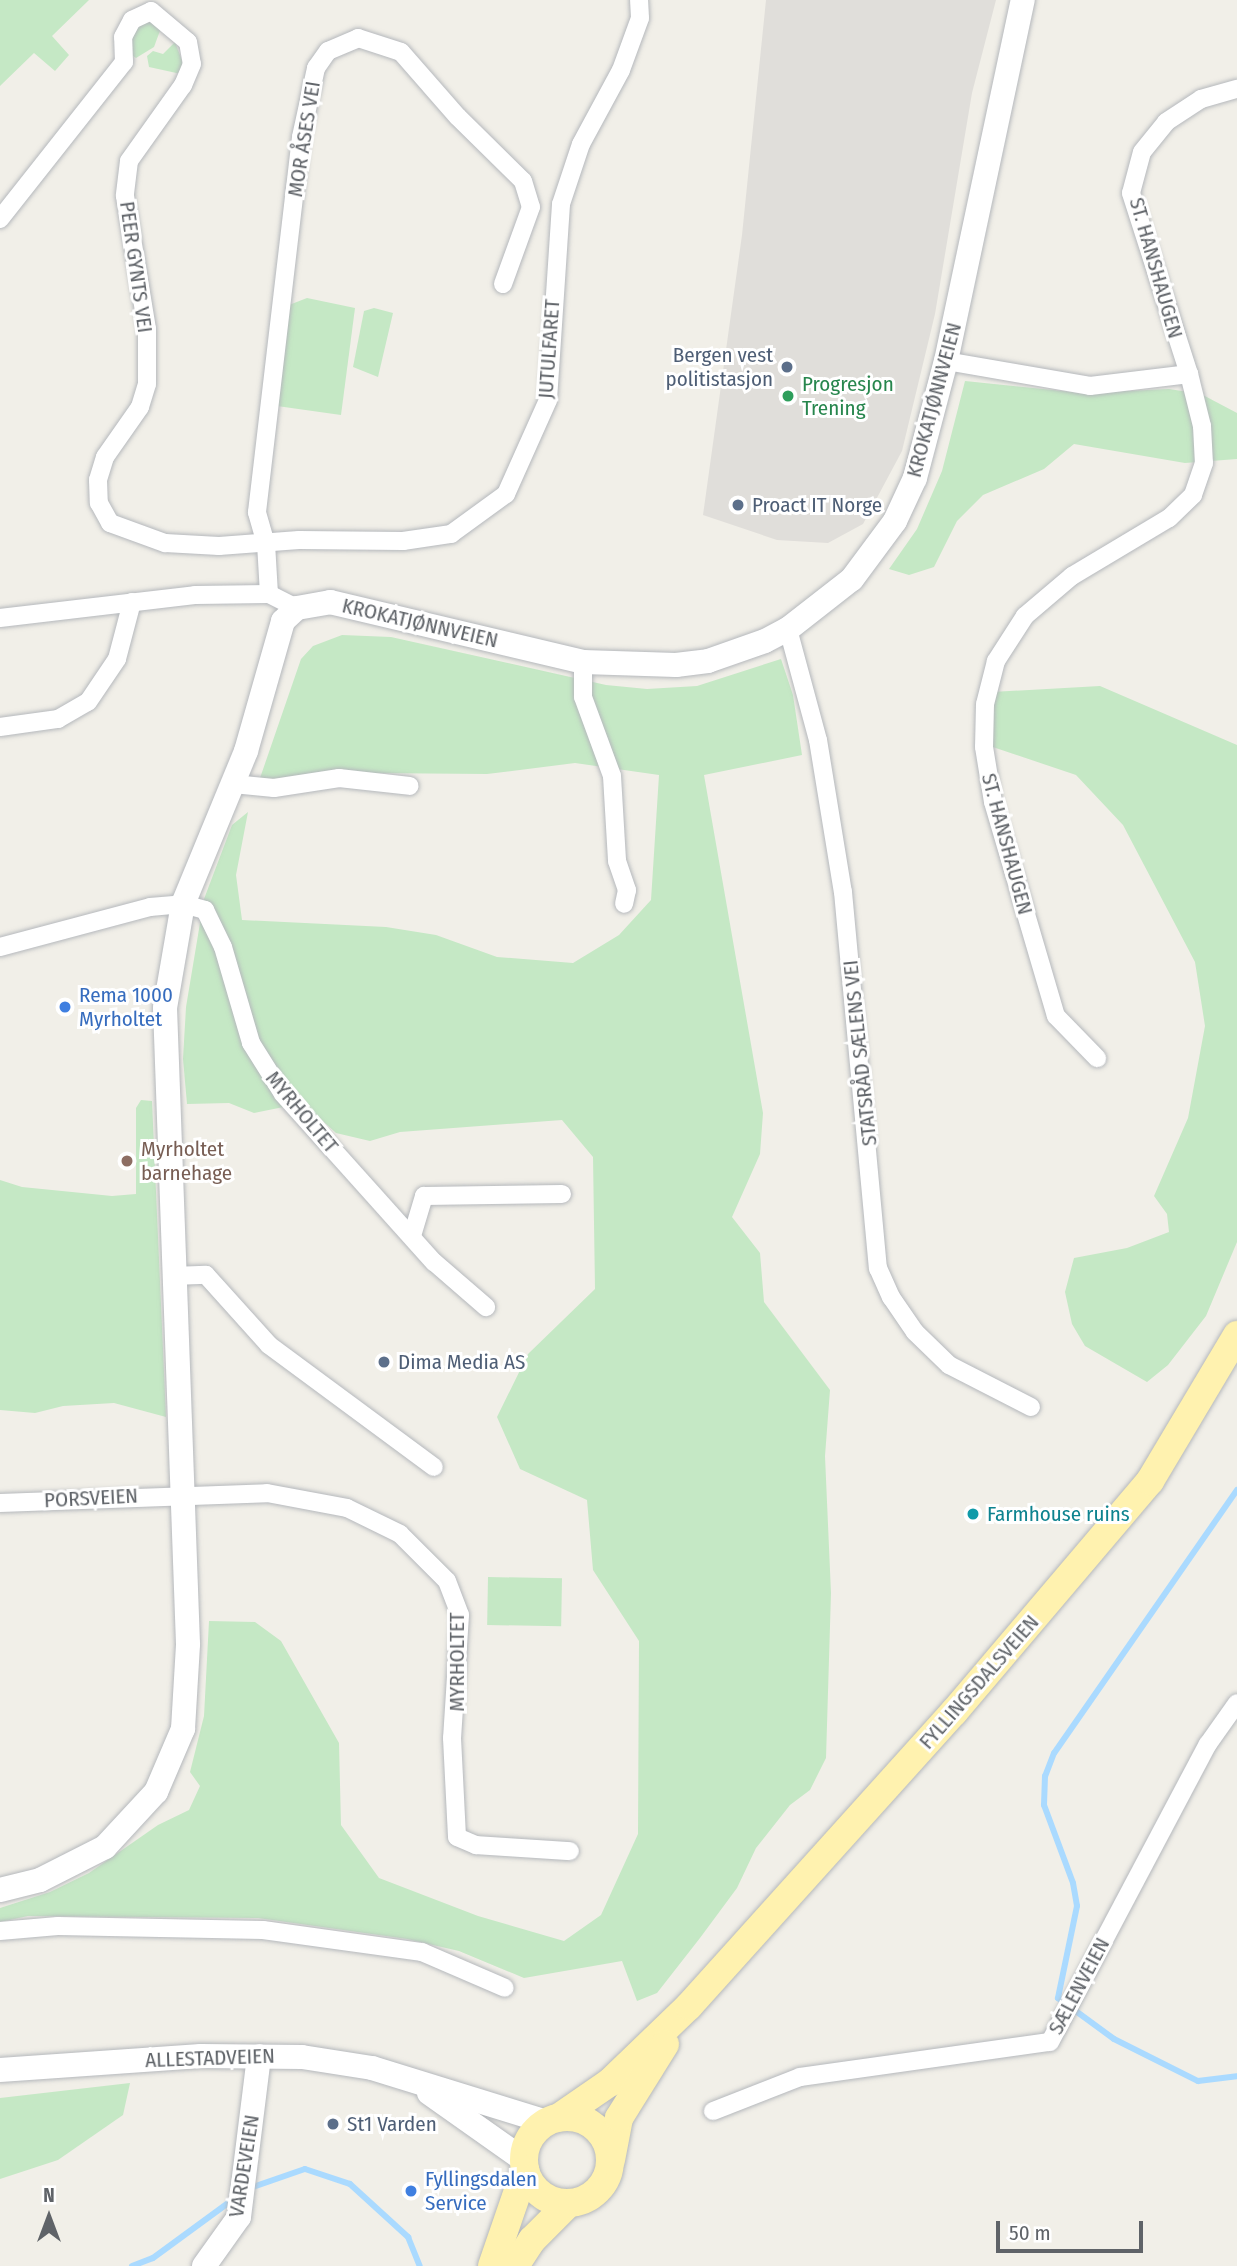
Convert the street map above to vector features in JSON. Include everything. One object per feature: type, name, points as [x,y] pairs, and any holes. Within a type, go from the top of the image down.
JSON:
[{"type":"main road","name":"KROKATJØNNVEIEN","points":[[298,608],[317,602],[342,604],[583,662],[644,667],[708,661],[788,629],[852,579],[895,521],[915,478],[946,361],[1023,0]]},
{"type":"main road","points":[[0,1890],[40,1880],[105,1847],[156,1792],[174,1758],[188,1690],[164,1022],[183,904],[233,785],[258,715],[280,628],[298,608]]},
{"type":"main road","name":"FYLLINGSDALSVEIEN","points":[[552,2120],[609,2083],[689,2006],[1121,1517],[1183,1429],[1237,1335]]},
{"type":"main road","name":"FYLLINGSDALSVEIEN","points":[[611,2160],[619,2118],[689,2006]]},
{"type":"main road","name":"ALLESTADVEIEN","points":[[0,2070],[259,2056],[333,2060],[552,2120]]},
{"type":"main road","name":"VARDEVEIEN","points":[[204,2266],[239,2217],[259,2056]]},
{"type":"main road","name":"ALLESTADVEIEN","points":[[417,2084],[524,2165]]},
{"type":"main road","points":[[492,2266],[524,2165],[529,2140],[552,2120],[582,2119],[593,2125],[609,2147],[609,2173],[594,2195],[568,2204],[532,2240],[515,2266]]},
{"type":"main road","points":[[524,2165],[542,2196],[568,2204]]},
{"type":"street","name":"JUTULFARET","points":[[266,544],[403,541],[451,534],[506,494],[532,445],[550,395],[561,204],[581,144],[621,69],[640,18],[639,0]]},
{"type":"street","name":"PEER GYNTS VEI","points":[[0,219],[124,62],[123,37],[132,20],[151,11],[188,43],[192,64],[183,85],[129,162],[125,196],[147,329],[147,384],[140,407],[104,457],[98,480],[99,503],[110,523],[144,538],[219,547],[266,544]]},
{"type":"street","name":"MOR ÅSES VEI","points":[[268,594],[266,544],[257,512],[301,141],[316,68],[328,51],[358,38],[401,52],[458,117],[523,181],[531,207],[503,284]]},
{"type":"street","name":"ST. HANSHAUGEN","points":[[1097,1058],[1056,1016],[993,802],[984,747],[985,704],[996,661],[1024,616],[1072,576],[1169,519],[1193,495],[1204,463],[1204,444],[1189,374],[1132,193],[1142,152],[1166,122],[1201,99],[1237,89]]},
{"type":"street","points":[[946,361],[1090,386],[1189,374]]},
{"type":"street","points":[[0,618],[132,602],[268,594],[298,608]]},
{"type":"street","points":[[0,727],[58,719],[88,702],[117,659],[132,602]]},
{"type":"street","name":"STATSRÅD SÆLENS VEI","points":[[788,629],[818,740],[843,892],[878,1268],[891,1297],[915,1332],[949,1366],[1031,1407]]},
{"type":"street","points":[[583,662],[583,697],[612,776],[617,861],[627,890],[624,904]]},
{"type":"street","points":[[233,785],[274,788],[339,778],[410,786]]},
{"type":"street","points":[[0,947],[123,913],[183,904]]},
{"type":"street","name":"MYRHOLTET","points":[[183,904],[205,910],[213,922],[251,1043],[283,1094],[434,1262],[486,1307]]},
{"type":"street","points":[[412,1236],[424,1196],[562,1194]]},
{"type":"street","points":[[173,1276],[206,1275],[269,1345],[435,1466]]},
{"type":"street","name":"MYRHOLTET","points":[[181,1493],[311,1498],[376,1520],[428,1559],[447,1581],[460,1615],[452,1738],[457,1837],[476,1845],[570,1851]]},
{"type":"street","name":"PORSVEIEN","points":[[0,1503],[181,1493]]},
{"type":"street","name":"SÆLENVEIEN","points":[[713,2111],[800,2077],[1050,2042],[1067,2005],[1163,1835],[1208,1744],[1237,1703]]},
{"type":"street","points":[[0,1931],[58,1926],[264,1930],[422,1952],[505,1988]]},
{"type":"shaded area","points":[[766,0],[996,0],[972,93],[935,314],[902,451],[863,524],[828,543],[777,540],[703,515],[742,235]]},
{"type":"green space","points":[[0,0],[89,0],[52,36],[69,55],[55,71],[34,53],[0,86]]},
{"type":"green space","points":[[150,20],[161,28],[154,47],[136,58],[130,54],[131,31]]},
{"type":"green space","points":[[175,42],[184,66],[181,74],[149,67],[147,56],[153,51],[163,54]]},
{"type":"green space","points":[[307,298],[355,308],[341,415],[277,406],[289,305]]},
{"type":"green space","points":[[374,308],[393,313],[378,377],[353,367],[364,311]]},
{"type":"green space","points":[[965,381],[1082,393],[1169,389],[1201,394],[1237,413],[1237,459],[1185,463],[1074,444],[1044,469],[983,495],[957,521],[934,567],[909,575],[889,569],[917,529],[942,471]]},
{"type":"green space","points":[[342,635],[391,637],[606,685],[647,689],[697,686],[781,659],[793,695],[802,755],[704,775],[763,1113],[760,1154],[732,1217],[760,1253],[764,1302],[830,1390],[825,1456],[831,1593],[826,1758],[810,1790],[790,1805],[756,1848],[737,1888],[700,1938],[657,1993],[637,2001],[622,1961],[524,1978],[459,1951],[407,1939],[258,1918],[28,1916],[0,1922],[0,1908],[50,1892],[89,1873],[158,1825],[189,1810],[200,1786],[190,1772],[204,1716],[209,1621],[255,1622],[281,1641],[339,1743],[341,1825],[379,1878],[478,1916],[564,1941],[601,1915],[638,1834],[639,1641],[593,1570],[587,1500],[520,1469],[497,1417],[528,1354],[595,1289],[593,1157],[562,1120],[400,1132],[370,1141],[336,1133],[303,1103],[254,1113],[229,1103],[187,1104],[183,1059],[186,1007],[204,899],[232,825],[248,812],[236,875],[242,920],[386,927],[436,935],[497,957],[573,963],[619,935],[651,900],[659,775],[575,763],[487,774],[368,773],[259,781],[301,659],[313,646]]},
{"type":"green space","points":[[1100,686],[1237,745],[1237,1242],[1206,1316],[1168,1365],[1147,1382],[1085,1346],[1072,1324],[1065,1292],[1074,1258],[1127,1248],[1169,1232],[1167,1214],[1154,1196],[1188,1118],[1205,1026],[1195,962],[1123,825],[1076,775],[978,742],[992,692]]},
{"type":"green space","points":[[141,1100],[152,1101],[166,1417],[114,1403],[63,1406],[35,1413],[0,1410],[0,1180],[22,1187],[112,1196],[136,1194],[136,1108]]},
{"type":"green space","points":[[488,1577],[562,1578],[561,1626],[487,1625]]},
{"type":"green space","points":[[130,2083],[123,2115],[58,2160],[0,2179],[0,2098]]},
{"type":"waterway","points":[[1237,1490],[1054,1753],[1045,1776],[1044,1805],[1073,1883],[1077,1906],[1058,1998],[1114,2039],[1198,2081],[1237,2076]]},
{"type":"waterway","points":[[250,2188],[305,2169],[350,2184],[408,2237],[420,2266]]},
{"type":"waterway","points":[[132,2266],[153,2258],[235,2198]]},
{"type":"place","name":"Bergen vest politistasjon","points":[[787,367]]},
{"type":"place","name":"Progresjon Trening","points":[[788,396]]},
{"type":"place","name":"Proact IT Norge","points":[[738,505]]},
{"type":"place","name":"Rema 1000 Myrholtet","points":[[65,1007]]},
{"type":"place","name":"Myrholtet barnehage","points":[[127,1161]]},
{"type":"place","name":"Dima Media AS","points":[[384,1362]]},
{"type":"place","name":"Farmhouse ruins","points":[[973,1514]]},
{"type":"place","name":"St1 Varden","points":[[333,2124]]},
{"type":"place","name":"Fyllingsdalen Service","points":[[411,2191]]}]
